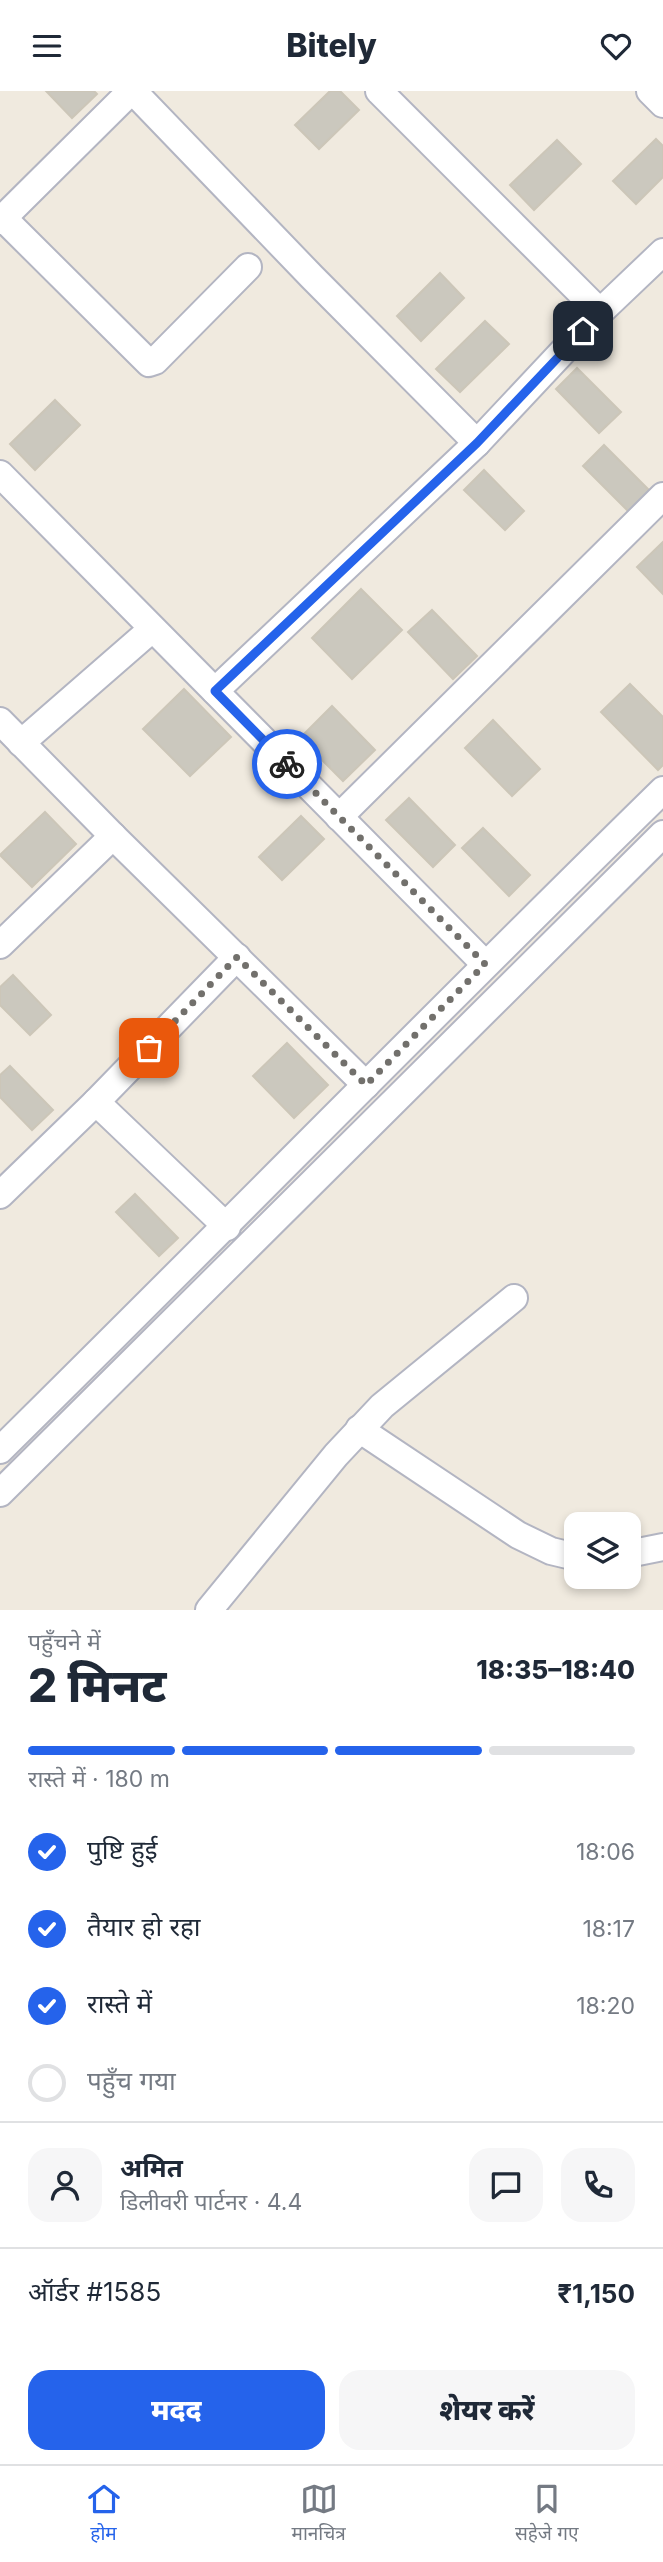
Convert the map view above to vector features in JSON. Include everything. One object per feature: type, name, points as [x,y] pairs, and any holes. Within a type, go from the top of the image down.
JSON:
[{"type":"street","points":[[248,267],[155,361],[149,363],[1,220],[132,91],[477,443]]},
{"type":"street","points":[[379,91],[600,312]]},
{"type":"street","points":[[650,91],[663,104]]},
{"type":"street","points":[[215,691],[477,443],[600,312],[663,252]]},
{"type":"street","points":[[0,474],[485,964]]},
{"type":"street","points":[[339,817],[663,496]]},
{"type":"street","points":[[21,743],[152,629]]},
{"type":"street","points":[[0,721],[366,1085]]},
{"type":"street","points":[[0,1450],[227,1227],[485,964],[663,790]]},
{"type":"street","points":[[0,1493],[663,834]]},
{"type":"street","points":[[0,945],[113,836]]},
{"type":"street","points":[[0,1195],[96,1103],[237,957]]},
{"type":"street","points":[[96,1103],[227,1227]]},
{"type":"street","points":[[209,1610],[359,1429],[414,1377],[514,1298]]},
{"type":"street","points":[[359,1429],[518,1535],[551,1551],[564,1554]]},
{"type":"street","points":[[641,1551],[663,1547]]},
{"type":"building","points":[[46,91],[94,91],[97,94],[72,118]]},
{"type":"building","points":[[330,91],[340,91],[359,110],[319,149],[295,125]]},
{"type":"building","points":[[656,139],[663,146],[663,177],[636,204],[613,181]]},
{"type":"building","points":[[557,140],[581,164],[534,210],[510,185]]},
{"type":"building","points":[[440,273],[464,298],[421,341],[397,316]]},
{"type":"building","points":[[485,321],[509,344],[460,392],[436,369]]},
{"type":"building","points":[[577,368],[621,412],[599,433],[556,389]]},
{"type":"building","points":[[55,400],[80,425],[35,470],[10,444]]},
{"type":"building","points":[[604,445],[650,491],[629,512],[583,466]]},
{"type":"building","points":[[484,470],[524,511],[505,530],[464,490]]},
{"type":"building","points":[[663,542],[663,594],[637,567]]},
{"type":"building","points":[[361,589],[402,630],[352,679],[312,638]]},
{"type":"building","points":[[432,610],[477,656],[453,679],[408,632]]},
{"type":"building","points":[[630,684],[663,717],[663,765],[658,770],[601,712]]},
{"type":"building","points":[[184,689],[231,737],[190,776],[143,729]]},
{"type":"building","points":[[332,706],[375,750],[343,781],[300,738]]},
{"type":"building","points":[[493,720],[540,769],[512,796],[465,748]]},
{"type":"building","points":[[409,798],[455,845],[433,867],[386,820]]},
{"type":"building","points":[[45,812],[76,844],[32,887],[0,855]]},
{"type":"building","points":[[301,816],[324,839],[282,880],[259,857]]},
{"type":"building","points":[[483,828],[530,875],[509,896],[462,848]]},
{"type":"building","points":[[13,975],[51,1015],[30,1035],[0,1005],[0,987]]},
{"type":"building","points":[[287,1043],[328,1085],[294,1118],[253,1076]]},
{"type":"building","points":[[10,1066],[53,1110],[32,1130],[0,1097],[0,1075]]},
{"type":"building","points":[[135,1194],[178,1238],[159,1256],[116,1212]]},
{"type":"way so far","points":[[149,1048],[237,957],[366,1085],[485,964],[287,764]]},
{"type":"route","points":[[287,764],[215,691],[477,443],[583,331]]}]
